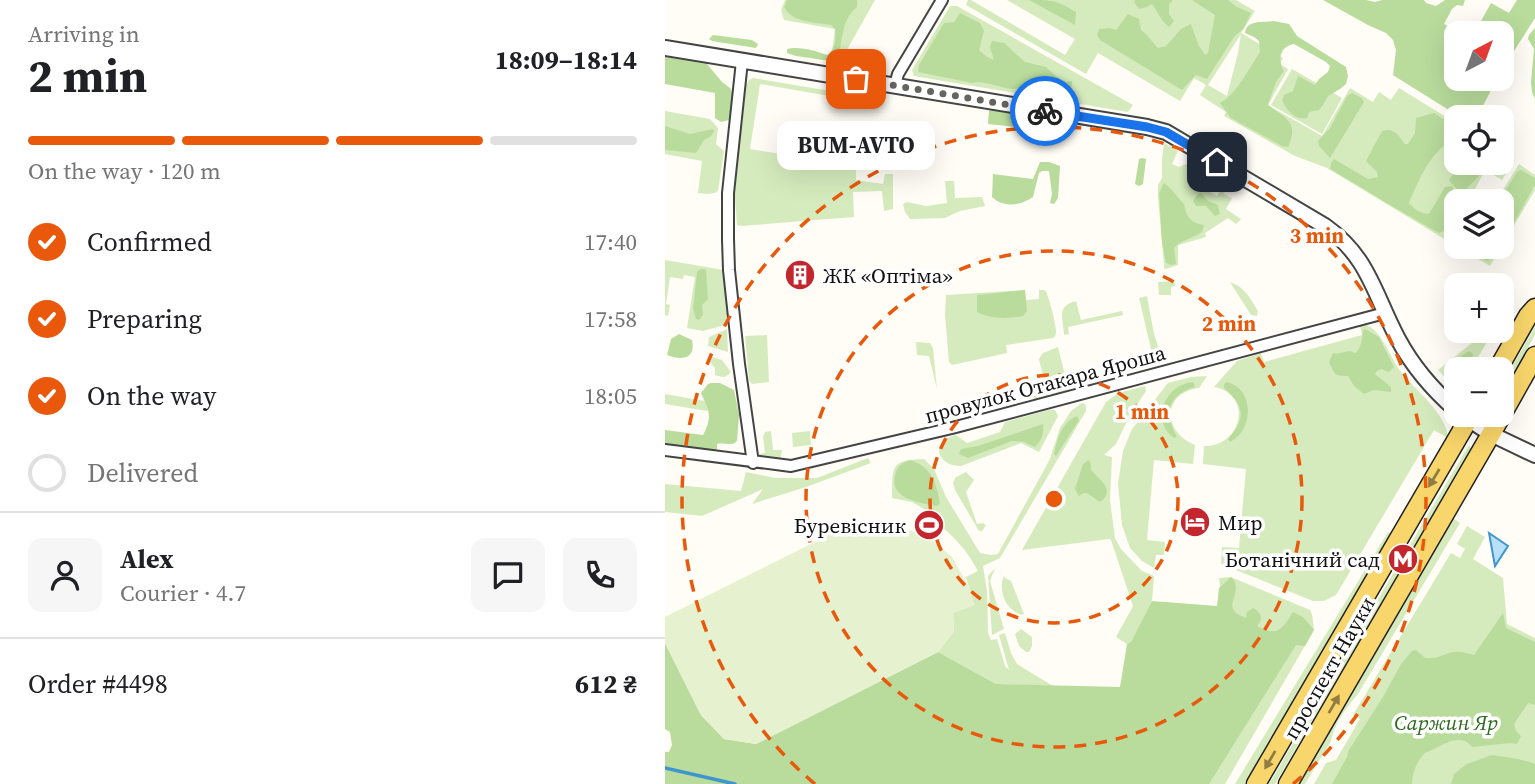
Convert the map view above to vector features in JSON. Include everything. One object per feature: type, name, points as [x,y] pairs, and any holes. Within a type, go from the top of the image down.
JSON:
[{"type":"main road","points":[[1504,357],[1535,308]]},
{"type":"main road","name":"проспект Науки","points":[[1288,784],[1535,356]]},
{"type":"main road","name":"проспект Науки","points":[[1256,784],[1457,427]]},
{"type":"street","points":[[895,85],[898,74],[942,0]]},
{"type":"street","points":[[665,48],[1166,132],[1325,226],[1349,245],[1372,280],[1385,313],[1409,358],[1444,396]]},
{"type":"street","points":[[742,61],[728,193],[728,239],[739,364],[753,463]]},
{"type":"street","name":"провулок Отакара Яроша","points":[[665,450],[791,466],[939,431],[1385,313]]},
{"type":"street","points":[[1482,427],[1535,455]]},
{"type":"green space","points":[[785,0],[875,0],[844,55],[832,52],[835,29],[784,20],[781,10]]},
{"type":"green space","points":[[787,0],[857,0],[857,7],[845,25],[837,62],[787,53],[787,49],[797,48],[827,55],[834,47],[835,29],[831,25],[793,16],[784,7]]},
{"type":"green space","points":[[968,0],[1065,55],[1075,39],[1007,0],[1236,0],[1255,11],[1241,33],[1283,58],[1280,64],[1288,69],[1268,105],[1322,136],[1350,88],[1373,102],[1379,92],[1391,100],[1399,88],[1444,116],[1444,175],[1482,175],[1475,189],[1444,189],[1444,239],[1327,168],[1295,156],[1224,116],[1226,112],[1200,95],[1206,85],[1194,78],[1180,101],[1098,53],[1086,74],[966,5]],"holes":[[[1241,34],[1238,53],[1227,96],[1208,85]]]},
{"type":"green space","points":[[1029,0],[1059,3],[1069,8],[1076,12],[1075,25]]},
{"type":"green space","points":[[1135,0],[1173,0],[1169,4],[1169,14],[1174,21],[1169,27],[1152,4],[1139,9]]},
{"type":"green space","points":[[1192,0],[1228,0],[1251,13],[1244,28],[1234,37],[1207,79],[1196,75],[1182,90],[1100,40],[1097,35],[1099,29],[1116,30],[1128,14],[1139,19],[1141,30],[1158,48],[1166,46],[1181,29],[1191,24],[1205,55],[1208,53],[1215,15]]},
{"type":"green space","points":[[1323,0],[1424,0],[1436,6],[1445,0],[1465,0],[1463,6],[1457,5],[1452,9],[1444,21],[1444,91],[1491,91],[1483,105],[1444,107],[1393,75],[1396,50],[1393,40],[1386,33]]},
{"type":"green space","points":[[1517,0],[1535,0],[1535,18],[1514,51],[1514,21],[1481,21],[1491,3],[1509,13]]},
{"type":"green space","points":[[950,6],[957,6],[1133,105],[1128,112],[914,76],[912,70]]},
{"type":"green space","points":[[960,13],[980,23],[984,31],[979,50],[987,57],[994,60],[990,47],[992,41],[1004,43],[1025,62],[1046,67],[1066,82],[1072,81],[1068,95],[1063,97],[1045,83],[1012,89],[918,72],[919,65],[944,23],[954,22]]},
{"type":"green space","points":[[1256,22],[1289,24],[1297,36],[1346,67],[1348,76],[1346,84],[1328,96],[1319,110],[1309,112],[1307,118],[1298,118],[1286,108],[1282,100],[1284,95],[1293,91],[1298,76],[1315,85],[1328,72],[1330,66],[1294,44],[1283,51],[1280,58],[1284,71],[1276,82],[1268,105],[1292,126],[1288,147],[1231,118],[1220,103],[1237,87],[1260,52],[1259,41],[1245,33],[1246,29]]},
{"type":"green space","points":[[1535,28],[1535,99],[1531,82],[1534,49],[1528,39]]},
{"type":"green space","points":[[713,35],[752,40],[758,44],[756,48],[712,41],[709,39]]},
{"type":"green space","points":[[665,51],[701,58],[707,64],[730,88],[734,96],[733,119],[721,122],[715,118],[715,93],[665,84]]},
{"type":"green space","points":[[1292,69],[1342,98],[1322,134],[1271,105]]},
{"type":"green space","points":[[753,78],[842,93],[841,98],[760,84],[750,149],[856,166],[856,180],[883,184],[885,174],[893,174],[893,209],[884,211],[882,191],[853,192],[854,217],[737,225],[734,185],[746,85]]},
{"type":"green space","points":[[1352,93],[1364,102],[1330,158],[1318,141],[1330,128],[1347,96]]},
{"type":"green space","points":[[993,109],[1041,116],[1044,120],[1043,130],[988,124],[989,111]]},
{"type":"green space","points":[[665,111],[710,119],[718,128],[716,144],[724,151],[718,191],[711,194],[698,193],[702,161],[665,154]]},
{"type":"green space","points":[[1434,113],[1444,119],[1444,146],[1423,172],[1409,203],[1418,211],[1429,214],[1445,187],[1452,186],[1453,189],[1444,189],[1444,231],[1439,233],[1330,169],[1334,159],[1368,179],[1378,177],[1377,172],[1366,161],[1382,131],[1393,131],[1408,144],[1415,133],[1416,118]]},
{"type":"green space","points":[[665,126],[690,134],[713,129],[714,132],[704,140],[696,153],[665,150]]},
{"type":"green space","points":[[1164,143],[1178,151],[1172,164],[1179,167],[1186,164],[1216,183],[1210,192],[1217,196],[1222,187],[1224,194],[1232,198],[1226,209],[1241,219],[1236,224],[1228,218],[1205,233],[1206,237],[1178,245],[1178,265],[1166,269],[1158,197]]},
{"type":"green space","points":[[1139,159],[1146,159],[1143,184],[1139,186],[1135,184]]},
{"type":"green space","points":[[1040,162],[1060,166],[1058,198],[1054,204],[1050,203],[1052,194],[1049,171],[1039,173],[1033,197],[1028,200],[1007,204],[992,197],[993,174],[1033,179]]},
{"type":"green space","points":[[1519,164],[1535,175],[1535,190],[1514,225],[1514,189],[1503,189]]},
{"type":"green space","points":[[1521,170],[1535,178],[1535,185],[1514,223],[1514,189],[1506,189]]},
{"type":"green space","points":[[1453,175],[1479,175],[1467,189],[1456,189],[1449,180]]},
{"type":"green space","points":[[945,181],[954,181],[955,198],[982,197],[985,206],[960,211],[945,218],[910,219],[903,204],[907,202],[926,206],[947,203]]},
{"type":"green space","points":[[1164,183],[1184,204],[1190,219],[1204,225],[1202,232],[1174,248],[1176,264],[1171,265],[1166,263],[1162,243],[1159,193]]},
{"type":"green space","points":[[1201,193],[1208,201],[1218,205],[1220,214],[1215,216],[1206,206],[1196,206],[1193,201]]},
{"type":"green space","points":[[1478,259],[1494,259],[1490,266]]},
{"type":"green space","points":[[665,260],[724,270],[728,324],[703,331],[687,328],[695,277],[684,275],[683,279],[670,277],[666,304],[670,305],[668,316],[665,315]]},
{"type":"green space","points":[[700,269],[706,271],[708,299],[702,305],[703,315],[699,320],[696,319],[693,309],[697,272]]},
{"type":"green space","points":[[1174,281],[1171,295],[1159,295],[1158,282]]},
{"type":"green space","points":[[1230,282],[1247,294],[1258,311],[1257,316],[1251,315]]},
{"type":"green space","points":[[1025,290],[1026,300],[1039,299],[1039,290],[1045,290],[1055,325],[1056,334],[1053,338],[1006,345],[1007,353],[952,365],[949,362],[946,295]]},
{"type":"green space","points":[[1025,290],[1027,311],[1023,316],[999,318],[977,312],[977,295]]},
{"type":"green space","points":[[1147,296],[1162,359],[1154,362],[1139,298]]},
{"type":"green space","points":[[1076,301],[1081,320],[1122,311],[1123,315],[1068,327],[1069,334],[1064,335],[1063,309]]},
{"type":"green space","points":[[1365,325],[1376,331],[1401,372],[1436,411],[1448,438],[1434,430],[1336,595],[1324,601],[1313,601],[1221,564],[1222,547],[1239,548],[1246,469],[1203,464],[1204,446],[1217,444],[1227,438],[1238,419],[1235,399],[1227,392],[1214,387],[1237,361],[1261,353],[1264,362],[1362,335],[1360,326]]},
{"type":"green space","points":[[1535,327],[1535,335],[1514,372],[1514,363]]},
{"type":"green space","points":[[727,329],[728,352],[708,346],[709,337]]},
{"type":"green space","points":[[1365,329],[1379,337],[1394,367],[1389,372],[1381,369],[1375,374],[1391,387],[1391,392],[1374,390],[1364,394],[1354,386],[1348,376],[1335,374],[1329,362],[1333,353],[1356,353]]},
{"type":"green space","points":[[679,334],[692,340],[692,351],[687,357],[667,355],[671,339]]},
{"type":"green space","points":[[767,335],[769,382],[752,384],[749,380],[745,336]]},
{"type":"green space","points":[[916,342],[930,343],[933,348],[937,389],[929,356],[917,355]]},
{"type":"green space","points":[[1472,343],[1487,343],[1478,357],[1454,357]]},
{"type":"green space","points":[[1058,347],[1069,392],[1035,402],[1030,385],[1044,380],[1039,359],[1043,353]]},
{"type":"green space","points":[[1469,351],[1473,354],[1473,357],[1460,357]]},
{"type":"green space","points":[[712,357],[722,360],[731,372],[725,377],[715,375],[715,368],[710,362]]},
{"type":"green space","points":[[1444,365],[1444,376],[1438,370]]},
{"type":"green space","points":[[1207,376],[1199,388],[1178,397],[1171,414],[1177,431],[1195,445],[1193,464],[1154,460],[1147,540],[1165,542],[1164,555],[1156,555],[1154,568],[1142,561],[1130,548],[1122,525],[1118,483],[1123,451],[1132,429],[1168,383]]},
{"type":"green space","points":[[1193,382],[1195,387],[1179,395],[1171,406],[1170,420],[1177,437],[1174,438],[1163,422],[1164,404],[1175,389]]},
{"type":"green space","points":[[1226,382],[1242,392],[1248,410],[1244,429],[1230,442],[1228,439],[1238,425],[1241,413],[1236,401],[1224,388]]},
{"type":"green space","points":[[711,383],[720,383],[734,390],[739,415],[737,441],[732,444],[717,444],[717,453],[665,448],[665,430],[703,435],[709,414],[701,393]]},
{"type":"green space","points":[[1145,386],[1146,391],[1130,415],[1116,444],[1104,455],[1112,457],[1110,500],[1115,538],[1121,549],[1142,571],[1154,576],[1152,601],[1131,643],[1127,644],[1116,637],[1133,606],[1111,540],[1022,550],[1106,402],[1118,393]]},
{"type":"green space","points":[[665,394],[705,401],[710,409],[707,411],[665,404]]},
{"type":"green space","points":[[1082,403],[1085,404],[1086,411],[1000,558],[983,566],[987,591],[988,633],[991,640],[997,639],[1005,666],[1009,670],[999,635],[1005,633],[1017,664],[1053,686],[996,684],[938,652],[954,631],[953,613],[974,605],[966,577],[978,571],[957,542],[930,518],[933,514],[912,502],[892,498],[893,472],[895,467],[904,461],[924,459],[934,469],[946,497],[980,553],[998,554],[1050,459],[1060,428],[1071,411]]},
{"type":"green space","points":[[1055,410],[1058,416],[1039,452],[1021,443],[961,466],[946,462],[939,453],[942,442],[948,438],[956,435],[967,443],[1000,432],[1005,422]]},
{"type":"green space","points":[[1077,416],[1079,420],[1056,456],[1054,454],[1061,432],[1067,422]]},
{"type":"green space","points":[[1043,424],[1042,437],[1035,447],[1012,441],[968,458],[959,454],[961,449]]},
{"type":"green space","points":[[771,431],[773,450],[782,450],[780,461],[759,458],[758,454],[765,453],[765,432]]},
{"type":"green space","points":[[810,431],[811,445],[793,447],[792,433]]},
{"type":"green space","points":[[1469,445],[1471,449],[1275,784],[1269,784]]},
{"type":"green space","points":[[868,458],[871,463],[752,504],[763,489],[702,516],[665,512],[665,484],[741,491],[746,472],[775,478],[817,478]]},
{"type":"green space","points":[[910,460],[932,476],[940,503],[937,506],[908,499],[897,490],[894,484],[897,470]]},
{"type":"green space","points":[[1089,460],[1091,470],[1107,489],[1105,498],[1100,502],[1087,493],[1079,496],[1075,489],[1083,464]]},
{"type":"green space","points":[[966,472],[974,480],[966,492],[977,524],[986,525],[982,531],[979,531],[955,490],[953,482],[956,477]]},
{"type":"green space","points":[[1453,518],[1460,523],[1358,694],[1341,716],[1331,741],[1305,784],[1296,784]]},
{"type":"green space","points":[[861,523],[891,523],[928,537],[952,557],[968,585],[974,605],[953,613],[954,631],[938,652],[756,744],[724,739],[701,715],[665,643],[665,617],[839,530]]},
{"type":"green space","name":"Саржин Яр","points":[[1467,526],[1485,537],[1473,559],[1503,578],[1507,624],[1535,638],[1535,784],[1314,784],[1326,763],[1336,760],[1360,719],[1353,715],[1451,553],[1460,558],[1465,549],[1457,544]]},
{"type":"green space","points":[[1388,532],[1395,536],[1245,784],[1235,784]]},
{"type":"green space","points":[[995,568],[990,581],[1004,629],[992,635],[988,576]]},
{"type":"green space","points":[[1003,577],[1011,581],[1024,614],[1011,609],[1005,600]]},
{"type":"green space","points":[[1231,577],[1310,610],[1314,630],[1225,784],[1204,784],[1224,616],[1219,578]]},
{"type":"green space","points":[[1231,577],[1236,589],[1232,605],[1237,614],[1246,618],[1247,612],[1253,608],[1261,616],[1257,626],[1275,631],[1283,627],[1293,612],[1303,617],[1314,630],[1305,646],[1296,645],[1209,784],[665,784],[665,752],[669,752],[672,745],[670,732],[665,729],[665,643],[701,715],[724,739],[756,744],[938,652],[996,684],[1120,687],[1127,644],[1131,642],[1152,601],[1217,606],[1219,588]]},
{"type":"green space","name":"Саржин Яр","points":[[1503,613],[1506,628],[1535,642],[1535,705],[1528,703],[1514,724],[1521,736],[1517,744],[1472,747],[1464,741],[1450,742],[1422,756],[1415,767],[1412,784],[1332,784],[1349,750],[1401,664],[1412,651],[1416,650],[1425,658],[1455,652],[1474,655]]},
{"type":"green space","points":[[1021,629],[1032,637],[1029,652],[1019,646],[1015,634]]},
{"type":"green space","points":[[1492,755],[1535,764],[1535,784],[1451,784],[1454,774],[1467,764]]},
{"type":"water","points":[[1489,533],[1508,546],[1495,566]]},
{"type":"waterway","points":[[665,768],[735,784]]},
{"type":"way so far","points":[[856,79],[1045,111]]},
{"type":"place","name":"BUM-AVTO","points":[[856,79]]},
{"type":"place","name":"ЖК «Оптіма»","points":[[800,275]]},
{"type":"place","name":"Мир","points":[[1195,522]]},
{"type":"place","name":"Буревісник","points":[[929,525]]},
{"type":"place","name":"Ботанічний сад","points":[[1403,559]]},
{"type":"route","points":[[1045,111],[1166,132],[1217,162]]}]
